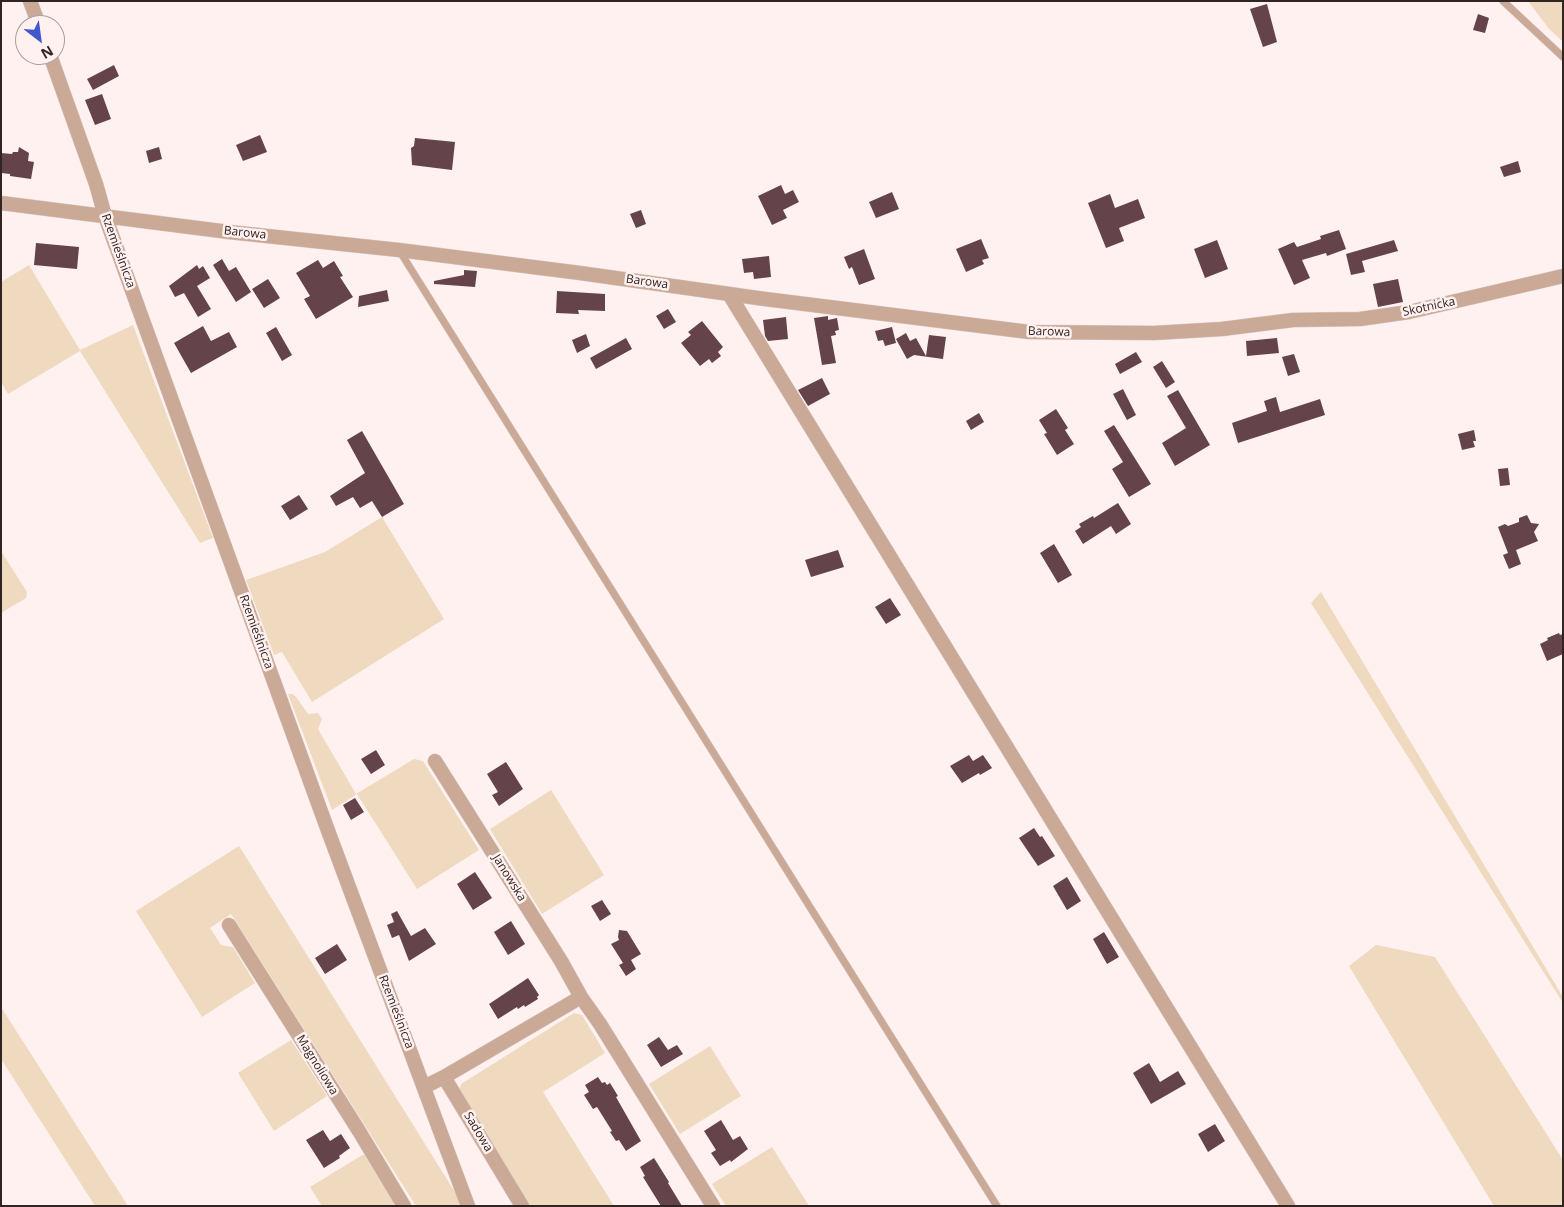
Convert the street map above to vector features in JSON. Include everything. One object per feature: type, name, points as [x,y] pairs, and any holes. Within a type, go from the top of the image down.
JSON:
[{"type":"street","points":[[30,1],[35,15]]},
{"type":"street","name":"Rzemieślnicza","points":[[54,65],[96,184],[105,216],[327,828],[468,1206]]},
{"type":"street","name":"Barowa","points":[[1,203],[229,232],[399,250],[1029,332],[1154,333],[1222,329],[1294,320]]},
{"type":"street","name":"Skotnicka","points":[[1294,320],[1360,319],[1410,312],[1563,276]]},
{"type":"street","points":[[728,294],[1288,1206]]},
{"type":"street","name":"Janowska","points":[[435,761],[713,1206]]},
{"type":"street","name":"Magnoliowa","points":[[229,925],[359,1130],[404,1206]]},
{"type":"street","points":[[424,1087],[581,997]]},
{"type":"street","name":"Sadowa","points":[[444,1077],[522,1206]]},
{"type":"lane","points":[[1503,1],[1563,57]]},
{"type":"lane","points":[[399,250],[996,1206]]},
{"type":"shaded area","points":[[1528,1],[1563,1],[1563,42],[1549,29]]},
{"type":"shaded area","points":[[29,265],[80,350],[133,325],[213,538],[200,543],[80,351],[8,394],[1,382],[1,282]]},
{"type":"shaded area","points":[[382,517],[444,619],[312,702],[282,652],[274,655],[246,580],[325,552]]},
{"type":"shaded area","points":[[1,551],[27,592],[26,598],[1,613]]},
{"type":"shaded area","points":[[1321,592],[1563,997],[1563,1003],[1311,603]]},
{"type":"shaded area","points":[[288,694],[293,694],[296,697],[308,714],[318,713],[322,719],[318,729],[356,794],[414,759],[423,761],[479,850],[417,889],[357,794],[332,810]]},
{"type":"shaded area","points":[[551,790],[604,875],[542,914],[490,829]]},
{"type":"shaded area","points":[[239,846],[462,1206],[416,1206],[231,914],[210,928],[221,945],[233,947],[255,983],[202,1017],[136,911]]},
{"type":"shaded area","points":[[1376,945],[1435,957],[1563,1160],[1563,1206],[1494,1206],[1349,966]]},
{"type":"shaded area","points":[[1,1007],[128,1206],[95,1206],[1,1059]]},
{"type":"shaded area","points":[[574,1013],[582,1015],[605,1053],[543,1092],[614,1206],[530,1206],[459,1092],[461,1084]]},
{"type":"shaded area","points":[[291,1040],[327,1096],[274,1131],[238,1073]]},
{"type":"shaded area","points":[[710,1046],[741,1096],[680,1134],[649,1084]]},
{"type":"shaded area","points":[[772,1147],[809,1206],[726,1206],[712,1184]]},
{"type":"shaded area","points":[[364,1154],[396,1206],[322,1206],[310,1187]]},
{"type":"building","points":[[1267,4],[1277,42],[1263,47],[1250,9]]},
{"type":"building","points":[[1478,14],[1489,18],[1485,33],[1473,30]]},
{"type":"building","points":[[114,65],[119,76],[93,90],[87,79]]},
{"type":"building","points":[[102,94],[111,119],[95,125],[85,100]]},
{"type":"building","points":[[260,135],[267,152],[243,161],[236,145]]},
{"type":"building","points":[[415,138],[455,142],[452,170],[412,165],[411,148],[414,146]]},
{"type":"building","points":[[19,147],[29,153],[28,161],[34,162],[31,179],[1,173],[1,153],[12,154],[13,152],[18,152]]},
{"type":"building","points":[[159,147],[162,159],[149,163],[146,151]]},
{"type":"building","points":[[1518,161],[1521,172],[1504,177],[1500,167]]},
{"type":"building","points":[[781,185],[785,194],[793,190],[799,202],[783,210],[787,218],[772,225],[758,196]]},
{"type":"building","points":[[892,192],[899,209],[876,218],[869,202]]},
{"type":"building","points":[[1110,194],[1115,208],[1138,199],[1145,218],[1119,228],[1124,241],[1106,248],[1088,203]]},
{"type":"building","points":[[641,210],[646,224],[636,228],[630,214]]},
{"type":"building","points":[[1339,230],[1346,249],[1327,256],[1326,253],[1302,260],[1310,278],[1294,285],[1278,249],[1294,242],[1297,247],[1321,239],[1320,236]]},
{"type":"building","points":[[981,239],[989,258],[982,260],[984,264],[966,272],[956,249]]},
{"type":"building","points":[[1217,240],[1228,269],[1205,278],[1194,249]]},
{"type":"building","points":[[1394,240],[1398,251],[1362,261],[1365,272],[1351,275],[1346,254]]},
{"type":"building","points":[[36,243],[79,247],[77,269],[34,265]]},
{"type":"building","points":[[864,249],[875,279],[859,285],[852,267],[849,269],[844,257]]},
{"type":"building","points":[[769,256],[771,277],[754,279],[753,272],[744,273],[742,259]]},
{"type":"building","points":[[222,259],[229,271],[236,267],[251,292],[236,302],[213,265]]},
{"type":"building","points":[[318,260],[323,268],[334,261],[343,276],[340,277],[353,297],[316,319],[304,299],[310,296],[296,273]]},
{"type":"building","points":[[197,265],[199,269],[203,266],[210,278],[197,286],[211,309],[198,317],[184,293],[175,297],[169,286]]},
{"type":"building","points":[[464,270],[477,271],[475,287],[434,284],[434,281],[464,275]]},
{"type":"building","points":[[268,279],[280,298],[264,308],[252,289]]},
{"type":"building","points":[[1398,279],[1403,302],[1378,307],[1373,284]]},
{"type":"building","points":[[387,290],[389,301],[358,307],[359,296]]},
{"type":"building","points":[[557,291],[605,294],[605,311],[578,310],[579,314],[556,313]]},
{"type":"building","points":[[668,309],[676,322],[664,329],[656,316]]},
{"type":"building","points":[[828,316],[828,320],[837,318],[839,330],[835,331],[836,335],[831,336],[836,363],[822,365],[814,318]]},
{"type":"building","points":[[786,317],[788,339],[768,341],[765,336],[763,320]]},
{"type":"building","points":[[702,321],[723,347],[718,352],[721,356],[712,363],[709,359],[700,366],[681,343],[691,335],[688,332]]},
{"type":"building","points":[[203,326],[211,341],[229,332],[237,347],[191,373],[174,343]]},
{"type":"building","points":[[276,327],[292,355],[282,361],[266,333]]},
{"type":"building","points":[[892,327],[896,343],[885,346],[883,340],[878,341],[875,331]]},
{"type":"building","points":[[906,333],[910,341],[916,338],[926,356],[929,335],[946,337],[943,359],[914,355],[907,359],[896,339]]},
{"type":"building","points":[[586,334],[590,346],[577,353],[572,340]]},
{"type":"building","points":[[626,338],[632,349],[596,369],[590,358]]},
{"type":"building","points":[[1277,338],[1279,353],[1247,356],[1246,341]]},
{"type":"building","points":[[1136,352],[1142,362],[1120,374],[1115,364]]},
{"type":"building","points":[[1294,354],[1300,372],[1288,376],[1282,357]]},
{"type":"building","points":[[1162,361],[1175,382],[1166,388],[1153,367]]},
{"type":"building","points":[[822,378],[830,394],[808,406],[798,390]]},
{"type":"building","points":[[1123,389],[1136,415],[1127,420],[1113,394]]},
{"type":"building","points":[[1178,390],[1210,445],[1175,466],[1162,443],[1186,428],[1167,396]]},
{"type":"building","points":[[1276,397],[1280,412],[1320,399],[1325,415],[1238,443],[1232,423],[1267,411],[1264,401]]},
{"type":"building","points":[[1056,409],[1068,428],[1065,430],[1074,444],[1057,455],[1044,434],[1047,433],[1039,420]]},
{"type":"building","points":[[979,413],[984,422],[971,430],[966,421]]},
{"type":"building","points":[[1114,425],[1151,484],[1129,497],[1112,469],[1123,462],[1104,431]]},
{"type":"building","points":[[1474,430],[1476,441],[1473,441],[1475,447],[1462,450],[1458,434]]},
{"type":"building","points":[[362,431],[404,504],[382,517],[372,501],[360,508],[353,497],[336,506],[330,496],[365,473],[347,440]]},
{"type":"building","points":[[1508,468],[1510,485],[1500,486],[1498,469]]},
{"type":"building","points":[[299,495],[308,509],[290,520],[281,506]]},
{"type":"building","points":[[1118,503],[1131,524],[1116,534],[1111,526],[1083,544],[1075,531],[1081,527],[1079,524],[1093,516],[1094,518]]},
{"type":"building","points":[[1527,515],[1531,523],[1539,524],[1534,532],[1538,541],[1516,550],[1521,564],[1509,569],[1503,555],[1508,553],[1498,527],[1519,522],[1519,518]]},
{"type":"building","points":[[1054,544],[1072,575],[1058,583],[1040,553]]},
{"type":"building","points":[[838,550],[844,567],[811,577],[805,560]]},
{"type":"building","points":[[890,598],[901,615],[886,624],[875,607]]},
{"type":"building","points":[[1559,633],[1560,635],[1563,634],[1563,654],[1547,661],[1540,644],[1548,640],[1547,638]]},
{"type":"building","points":[[376,750],[385,765],[371,774],[361,759]]},
{"type":"building","points":[[969,755],[973,761],[983,755],[992,768],[962,783],[950,766]]},
{"type":"building","points":[[506,762],[523,789],[499,806],[492,795],[498,792],[487,774]]},
{"type":"building","points":[[355,798],[364,812],[351,820],[343,805]]},
{"type":"building","points":[[1034,828],[1040,837],[1042,836],[1055,856],[1038,866],[1019,838]]},
{"type":"building","points":[[475,872],[492,898],[473,910],[457,884]]},
{"type":"building","points":[[1067,877],[1081,901],[1067,910],[1053,886]]},
{"type":"building","points":[[602,900],[611,914],[600,921],[591,906]]},
{"type":"building","points":[[397,911],[411,936],[425,928],[436,944],[409,961],[399,935],[392,938],[387,925],[394,922],[391,914]]},
{"type":"building","points":[[511,921],[525,944],[508,955],[494,932]]},
{"type":"building","points":[[619,930],[627,931],[641,954],[631,960],[636,969],[626,976],[619,965],[623,963],[611,944],[619,940]]},
{"type":"building","points":[[1104,932],[1119,957],[1107,964],[1093,939]]},
{"type":"building","points":[[337,944],[347,960],[325,974],[315,958]]},
{"type":"building","points":[[528,978],[539,995],[538,999],[525,1007],[524,1005],[518,1009],[517,1007],[498,1019],[489,1004]]},
{"type":"building","points":[[659,1037],[668,1050],[677,1045],[683,1054],[661,1067],[647,1045]]},
{"type":"building","points":[[1149,1063],[1160,1082],[1178,1071],[1186,1084],[1151,1104],[1133,1073]]},
{"type":"building","points":[[598,1077],[602,1083],[605,1082],[607,1085],[610,1083],[641,1141],[626,1151],[619,1140],[616,1141],[610,1132],[612,1131],[597,1107],[593,1109],[584,1095],[589,1092],[585,1085]]},
{"type":"building","points":[[721,1120],[733,1140],[740,1136],[748,1149],[731,1162],[730,1160],[720,1166],[711,1153],[716,1150],[704,1131]]},
{"type":"building","points":[[1215,1124],[1225,1141],[1208,1152],[1198,1134]]},
{"type":"building","points":[[323,1130],[330,1141],[341,1134],[350,1148],[339,1156],[340,1158],[324,1168],[306,1140]]},
{"type":"building","points":[[654,1158],[682,1206],[661,1206],[643,1177],[645,1176],[640,1167]]}]
